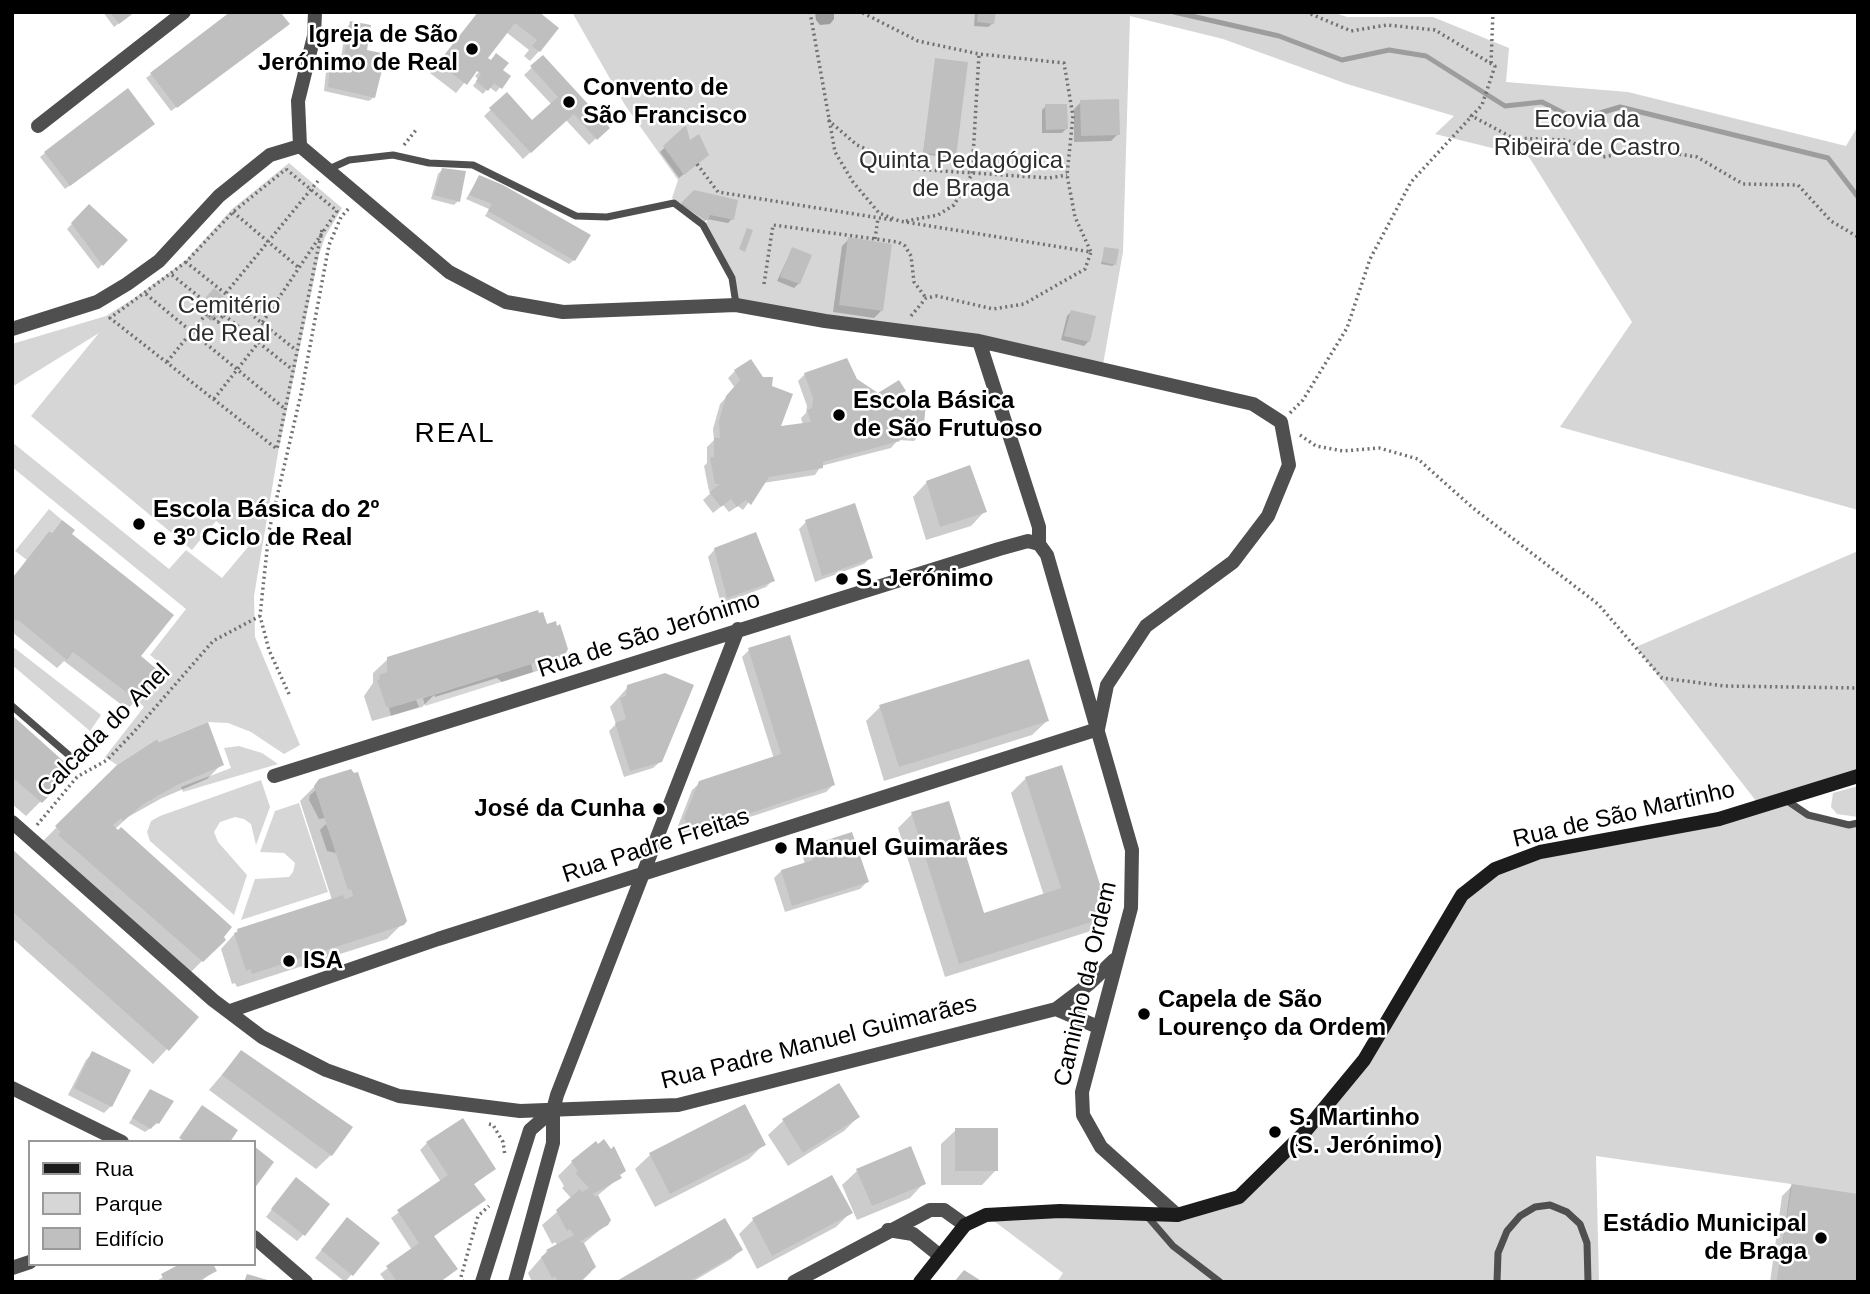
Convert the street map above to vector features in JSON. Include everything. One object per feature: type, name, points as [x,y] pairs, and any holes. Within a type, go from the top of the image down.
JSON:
[{"type":"street","points":[[38,125],[184,12]]},
{"type":"street","points":[[315,12],[314,36],[298,101],[300,146],[449,272],[506,302],[563,312],[736,305],[825,321],[979,341],[1253,404],[1281,422]]},
{"type":"street","points":[[12,329],[97,302],[127,284],[159,261],[219,196],[270,155],[300,146]]},
{"type":"street","name":"Caminho da Ordem","points":[[979,341],[1039,527],[1040,544],[1047,555],[1132,850],[1131,908],[1115,959],[1082,1092],[1083,1115],[1101,1147],[1177,1214]]},
{"type":"street","name":"Caminho da Ordem","points":[[1098,729],[1107,685],[1146,626],[1233,562],[1268,516],[1289,465],[1281,422]]},
{"type":"street","name":"Rua de São Jerónimo","points":[[274,776],[737,629],[1028,541],[1040,544]]},
{"type":"street","points":[[515,1282],[553,1143],[553,1110],[737,629]]},
{"type":"street","name":"Rua Padre Freitas","points":[[230,1011],[438,939],[1098,729]]},
{"type":"street","name":"Rua de São Martinho","points":[[965,1225],[986,1215],[1014,1212],[1060,1211],[1147,1216],[1177,1214],[1197,1211],[1239,1197],[1303,1134],[1364,1060],[1462,895],[1495,869],[1540,852],[1719,819],[1858,776]]},
{"type":"street","name":"Rua Padre Manuel Guimarães","points":[[12,822],[213,1000],[262,1037],[326,1070],[399,1096],[520,1111],[678,1105],[1056,1009],[1089,984],[1115,959]]},
{"type":"street","points":[[1056,1009],[1098,1027]]},
{"type":"street","points":[[12,1088],[118,1140]]},
{"type":"street","points":[[482,1282],[530,1130],[553,1110]]},
{"type":"street","points":[[794,1282],[816,1276],[888,1230],[930,1210],[944,1210],[965,1225],[920,1282]]},
{"type":"street","points":[[888,1230],[913,1234],[939,1255]]},
{"type":"street","points":[[256,1239],[306,1282]]},
{"type":"lane","points":[[328,169],[349,160],[396,156],[429,163],[473,165],[576,216],[607,217],[674,204],[703,225],[732,278],[736,305]]},
{"type":"lane","points":[[12,706],[71,757]]},
{"type":"lane","points":[[1785,800],[1808,815],[1849,825],[1858,823]]},
{"type":"lane","points":[[1497,1282],[1498,1253],[1507,1231],[1520,1216],[1535,1207],[1550,1205],[1567,1212],[1580,1224],[1587,1243],[1588,1282]]},
{"type":"lane","points":[[1147,1216],[1173,1246],[1220,1282]]},
{"type":"path","points":[[810,12],[827,120],[835,152],[853,182],[879,213],[899,221],[921,220],[954,205],[972,174],[979,54]]},
{"type":"path","points":[[861,12],[918,41],[979,54],[1064,63],[1073,117],[1067,175],[1075,217],[1091,252],[1085,269],[1024,304],[993,309],[937,296],[926,298],[912,316]]},
{"type":"path","points":[[1306,12],[1350,31],[1387,25],[1436,30],[1495,66],[1495,73],[1482,105],[1411,182],[1370,259],[1347,328],[1303,400],[1281,422],[1316,446],[1343,451],[1378,448],[1418,459],[1494,525],[1598,604],[1662,678],[1724,686],[1858,688]]},
{"type":"path","points":[[1490,63],[1493,12]]},
{"type":"path","points":[[1470,115],[1513,138],[1567,140],[1603,157],[1647,149],[1698,157],[1743,184],[1798,185],[1831,222],[1858,237]]},
{"type":"path","points":[[827,120],[857,145],[913,169],[1049,178],[1067,175]]},
{"type":"path","points":[[396,156],[416,130]]},
{"type":"path","points":[[697,164],[718,192],[1091,252]]},
{"type":"path","points":[[262,323],[322,229],[337,211],[286,169],[233,212],[173,275],[110,318],[277,449],[322,229]]},
{"type":"path","points":[[226,293],[328,169]]},
{"type":"path","points":[[233,212],[298,267]]},
{"type":"path","points":[[289,694],[269,650],[260,616],[269,531],[301,394],[329,245],[341,217]]},
{"type":"path","points":[[875,239],[878,218]]},
{"type":"path","points":[[764,284],[773,225],[875,239],[905,246],[911,256],[914,282],[926,298]]},
{"type":"path","points":[[186,262],[296,350]]},
{"type":"path","points":[[173,275],[202,299],[198,305],[218,322],[235,301]]},
{"type":"path","points":[[145,294],[285,408]]},
{"type":"path","points":[[167,362],[207,313]]},
{"type":"path","points":[[224,315],[293,370]]},
{"type":"path","points":[[214,399],[258,343]]},
{"type":"path","name":"Calcada do Anel","points":[[28,836],[77,778],[107,760],[214,641],[260,616]]},
{"type":"path","points":[[484,1124],[493,1125],[503,1142],[506,1160]]},
{"type":"path","points":[[463,1282],[460,1277],[478,1216],[489,1207],[493,1195]]},
{"type":"green space","points":[[572,12],[1332,12],[1347,17],[1433,17],[1509,48],[1506,82],[1628,92],[1846,146],[1858,126],[1858,510],[1560,427],[1632,322],[1529,157],[1435,134],[1454,116],[1347,84],[1223,39],[1130,16],[1123,252],[1102,370],[736,305],[732,278],[703,225],[708,221],[672,198],[678,180],[625,105]]},
{"type":"green space","name":"Cemitério de Real","points":[[289,163],[342,208],[325,237],[319,255],[278,453],[254,596],[255,637],[300,745],[284,754],[251,732],[228,723],[208,722],[159,742],[157,739],[117,765],[105,757],[144,707],[138,701],[164,666],[150,655],[186,609],[12,467],[12,442],[169,569],[186,550],[222,578],[248,547],[216,521],[192,550],[31,416],[99,333],[12,387],[12,344],[106,316],[133,299],[185,261],[232,209]]},
{"type":"green space","points":[[49,509],[62,520],[52,533],[49,531],[27,560],[15,551]]},
{"type":"green space","points":[[1858,551],[1858,776],[1786,799],[1808,815],[1858,823],[1858,1282],[1777,1282],[1791,1184],[1596,1156],[1599,1282],[1057,1282],[1063,1273],[986,1215],[1147,1216],[1239,1197],[1364,1060],[1462,895],[1495,869],[1760,806],[1636,647]]},
{"type":"green space","points":[[12,646],[101,715],[90,731],[12,665]]},
{"type":"green space","points":[[531,664],[533,672],[425,706],[423,698]]},
{"type":"green space","points":[[416,700],[419,707],[391,716],[389,708]]},
{"type":"green space","points":[[239,746],[262,753],[278,764],[183,792],[181,787],[231,768],[224,748]]},
{"type":"green space","points":[[261,780],[270,807],[256,845],[251,824],[244,819],[235,817],[220,822],[214,832],[218,842],[247,875],[234,915],[150,841],[147,832],[151,821],[160,816]]},
{"type":"green space","points":[[1858,786],[1858,817],[1837,814],[1831,807],[1833,793]]},
{"type":"green space","points":[[316,790],[325,818],[319,819],[309,800]]},
{"type":"green space","points":[[299,803],[328,892],[241,920],[255,879],[289,877],[293,872],[295,863],[284,853],[260,852],[275,811]]},
{"type":"green space","points":[[326,824],[336,853],[327,851],[320,830]]},
{"type":"shaded area","points":[[815,12],[834,12],[834,19],[830,24],[820,25]]},
{"type":"building","points":[[110,12],[135,12],[119,24]]},
{"type":"building","points":[[230,12],[280,12],[290,24],[177,108],[150,73]]},
{"type":"building","name":"Igreja de São Jerónimo de Real","points":[[478,12],[539,12],[559,28],[540,52],[532,46],[537,40],[515,23],[488,58],[491,60],[496,53],[509,63],[503,70],[511,76],[502,89],[494,83],[488,91],[476,81],[481,74],[477,71],[467,85],[438,63]]},
{"type":"building","points":[[978,12],[996,12],[994,24],[977,22]]},
{"type":"building","points":[[350,21],[371,25],[367,50],[386,54],[375,98],[328,87],[330,66],[342,68]]},
{"type":"building","name":"Convento de São Francisco","points":[[543,55],[610,128],[597,140],[574,114],[531,153],[489,108],[507,92],[532,120],[558,97],[530,66]]},
{"type":"building","points":[[935,58],[968,62],[956,157],[923,153]]},
{"type":"building","points":[[128,88],[155,124],[70,186],[44,152]]},
{"type":"building","points":[[1119,99],[1120,135],[1081,136],[1080,100]]},
{"type":"building","points":[[1045,104],[1067,104],[1068,129],[1046,130]]},
{"type":"building","points":[[686,125],[690,140],[699,134],[709,155],[684,175],[663,146]]},
{"type":"building","points":[[442,168],[466,171],[460,202],[434,195]]},
{"type":"building","points":[[479,175],[503,185],[591,235],[575,261],[488,211],[492,204],[469,195]]},
{"type":"building","points":[[694,190],[738,200],[734,220],[710,215],[708,221],[681,203]]},
{"type":"building","points":[[89,204],[128,240],[103,266],[71,223]]},
{"type":"building","points":[[747,228],[753,230],[745,252],[739,249]]},
{"type":"building","points":[[848,237],[892,244],[883,311],[839,305]]},
{"type":"building","points":[[792,247],[812,255],[800,284],[780,277]]},
{"type":"building","points":[[1104,247],[1119,249],[1116,265],[1102,262]]},
{"type":"building","points":[[214,288],[230,302],[217,318],[200,304]]},
{"type":"building","points":[[1071,310],[1096,316],[1090,342],[1064,336]]},
{"type":"building","points":[[847,358],[857,379],[878,393],[899,380],[906,391],[890,401],[926,403],[923,435],[898,434],[900,441],[823,462],[823,468],[769,477],[751,505],[746,500],[737,507],[731,499],[721,507],[709,492],[720,484],[715,484],[710,458],[714,457],[714,438],[720,438],[719,421],[726,396],[740,380],[734,370],[751,359],[763,377],[773,377],[772,386],[793,394],[781,426],[811,422],[807,410],[812,408],[813,398],[804,373]]},
{"type":"building","points":[[970,465],[987,512],[940,527],[926,481]]},
{"type":"building","points":[[855,503],[873,558],[822,576],[805,520]]},
{"type":"building","points":[[62,520],[75,530],[72,534],[174,615],[141,656],[160,672],[138,701],[73,652],[67,660],[18,620],[12,621],[12,579],[49,531],[52,533]]},
{"type":"building","points":[[756,532],[775,581],[727,598],[714,548]]},
{"type":"building","points":[[538,610],[539,613],[543,612],[547,624],[556,621],[557,626],[560,624],[568,649],[566,653],[389,708],[386,706],[377,680],[380,679],[379,675],[387,672],[387,657]]},
{"type":"building","points":[[790,635],[835,785],[690,833],[684,818],[699,781],[781,754],[748,648]]},
{"type":"building","points":[[1029,659],[1049,721],[899,767],[879,705]]},
{"type":"building","points":[[665,673],[694,685],[662,762],[630,771],[615,723],[626,719],[620,698],[626,696],[627,685]]},
{"type":"building","points":[[12,715],[71,768],[72,773],[42,803],[12,777]]},
{"type":"building","points":[[208,722],[224,765],[179,784],[113,825],[118,830],[121,827],[232,927],[224,937],[226,940],[203,962],[58,835],[61,832],[55,826],[117,765],[157,739],[159,742]]},
{"type":"building","points":[[1062,765],[1110,916],[959,964],[911,812],[949,801],[984,913],[1061,888],[1025,777]]},
{"type":"building","points":[[351,769],[354,773],[358,772],[407,921],[404,925],[252,974],[250,969],[246,971],[234,933],[238,932],[237,929],[343,895],[345,899],[353,896],[351,889],[348,890],[314,786],[319,779]]},
{"type":"building","points":[[852,832],[869,882],[792,906],[781,870],[813,860],[808,846]]},
{"type":"building","points":[[12,849],[199,1017],[169,1051],[12,911]]},
{"type":"building","points":[[241,1050],[353,1127],[332,1156],[222,1075]]},
{"type":"building","points":[[92,1051],[131,1070],[112,1107],[74,1088]]},
{"type":"building","points":[[839,1083],[860,1117],[803,1153],[782,1119]]},
{"type":"building","points":[[150,1089],[174,1101],[159,1124],[156,1122],[151,1129],[132,1118]]},
{"type":"building","points":[[745,1104],[766,1145],[670,1194],[649,1153]]},
{"type":"building","points":[[202,1105],[238,1130],[231,1140],[179,1138]]},
{"type":"building","points":[[463,1118],[496,1169],[474,1184],[486,1200],[434,1236],[458,1269],[440,1282],[397,1282],[386,1266],[419,1243],[397,1210],[448,1175],[426,1142]]},
{"type":"building","points":[[955,1128],[998,1128],[998,1171],[955,1171]]},
{"type":"building","points":[[604,1139],[611,1149],[614,1146],[626,1171],[620,1175],[622,1178],[593,1194],[595,1197],[598,1195],[611,1220],[608,1225],[579,1242],[584,1243],[596,1267],[579,1282],[558,1282],[555,1276],[552,1278],[541,1257],[548,1252],[546,1250],[574,1235],[570,1229],[567,1231],[556,1210],[580,1189],[582,1192],[589,1188],[575,1173],[578,1171],[571,1161],[596,1141],[598,1144]]},
{"type":"building","points":[[911,1146],[926,1184],[872,1206],[856,1169]]},
{"type":"building","points":[[256,1148],[274,1162],[256,1186]]},
{"type":"building","points":[[832,1175],[853,1213],[772,1256],[752,1218]]},
{"type":"building","points":[[296,1177],[330,1204],[305,1236],[271,1209]]},
{"type":"building","name":"Estádio Municipal de Braga","points":[[1792,1184],[1858,1194],[1858,1282],[1777,1282]]},
{"type":"building","points":[[347,1217],[380,1243],[353,1276],[321,1250]]},
{"type":"building","points":[[725,1218],[743,1250],[688,1282],[615,1282]]},
{"type":"building","points":[[176,1266],[214,1266],[217,1271],[196,1282],[165,1282],[161,1274]]},
{"type":"building","points":[[964,1270],[983,1282],[954,1282]]},
{"type":"building","points":[[247,1274],[271,1281],[271,1282],[244,1282]]},
{"type":"waterway","points":[[1174,12],[1279,36],[1342,60],[1389,50],[1426,56],[1505,106],[1542,102],[1577,120],[1620,107],[1828,158],[1858,197]]},
{"type":"place","name":"Igreja de São Jerónimo de Real","points":[[472,49]]},
{"type":"place","name":"Convento de São Francisco","points":[[569,102]]},
{"type":"place","name":"Escola Básica de São Frutuoso","points":[[839,415]]},
{"type":"place","name":"Escola Básica do 2º e 3º Ciclo de Real","points":[[139,524]]},
{"type":"place","name":"S. Jerónimo","points":[[842,579]]},
{"type":"place","name":"José da Cunha","points":[[659,809]]},
{"type":"place","name":"Manuel Guimarães","points":[[781,848]]},
{"type":"place","name":"ISA","points":[[289,961]]},
{"type":"place","name":"Capela de São Lourenço da Ordem","points":[[1144,1014]]},
{"type":"place","name":"S. Martinho (S. Jerónimo)","points":[[1275,1132]]},
{"type":"place","name":"Estádio Municipal de Braga","points":[[1821,1238]]},
{"type":"district","name":"REAL","points":[[455,434]]},
{"type":"park label","name":"Ecovia da Ribeira de Castro","points":[[1587,134]]},
{"type":"park label","name":"Quinta Pedagógica de Braga","points":[[961,175]]}]
